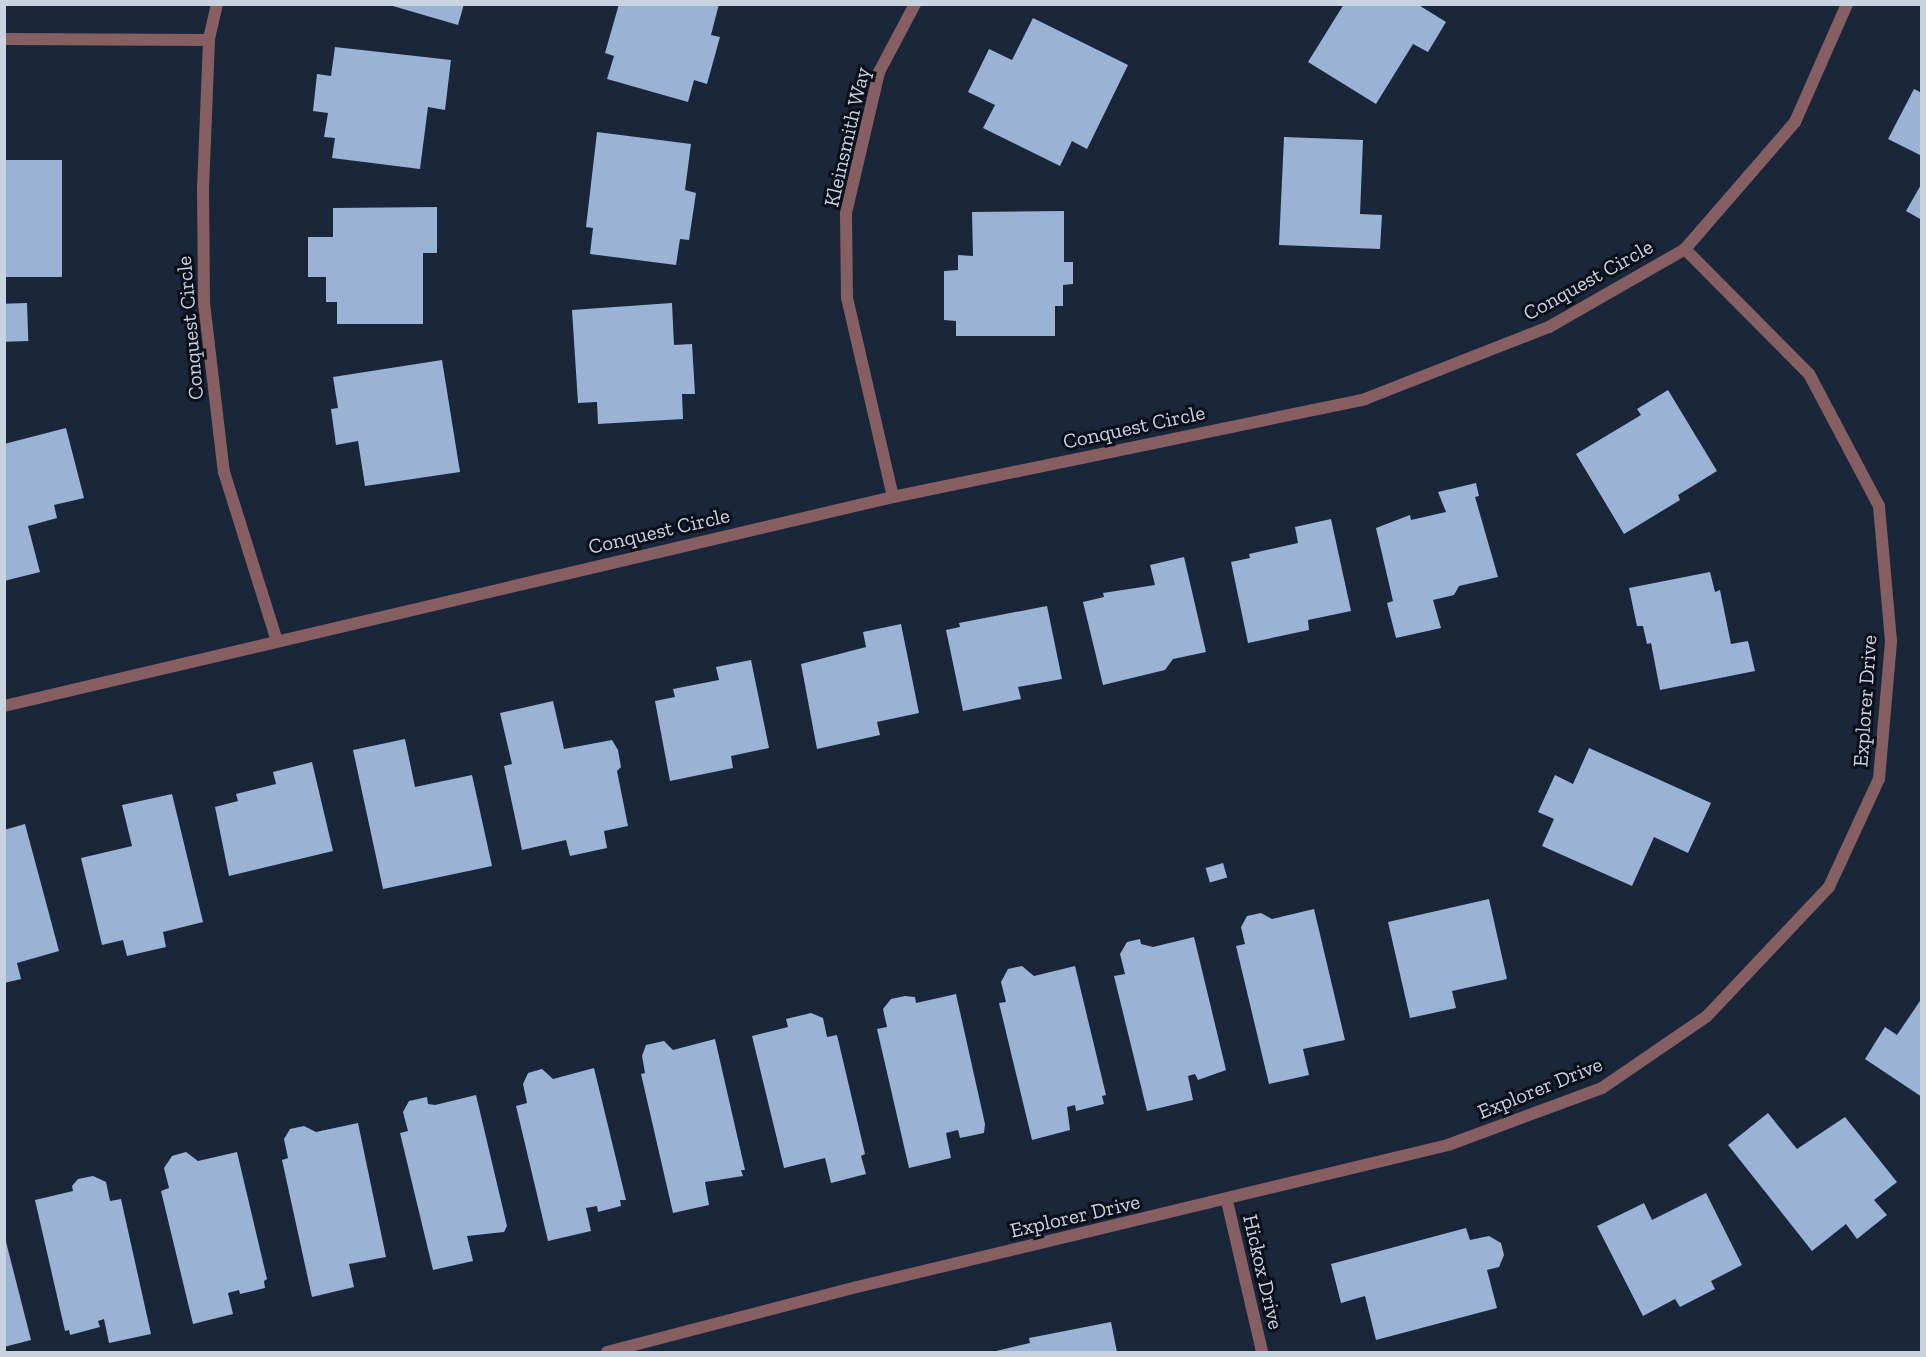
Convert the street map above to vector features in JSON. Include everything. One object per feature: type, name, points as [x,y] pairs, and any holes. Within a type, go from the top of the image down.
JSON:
[{"type":"street","name":"Conquest Circle","points":[[217,4],[209,40],[203,187],[204,303],[224,472],[277,641]]},
{"type":"street","name":"Kleinsmith Way","points":[[892,497],[847,298],[846,213],[879,72],[915,4]]},
{"type":"street","name":"Conquest Circle","points":[[4,706],[892,497],[1365,399],[1549,327],[1685,249],[1795,122],[1847,4]]},
{"type":"street","points":[[4,39],[209,40]]},
{"type":"street","name":"Explorer Drive","points":[[608,1353],[857,1287],[1227,1201],[1448,1145],[1602,1088],[1707,1016],[1829,887],[1879,779],[1891,641],[1878,506],[1809,374],[1685,249]]},
{"type":"street","name":"Hickox Drive","points":[[1227,1201],[1262,1353]]},
{"type":"building","points":[[386,4],[464,4],[458,25]]},
{"type":"building","points":[[619,4],[719,4],[711,35],[720,37],[707,84],[694,80],[688,102],[607,79],[614,56],[605,53]]},
{"type":"building","points":[[1344,4],[1417,4],[1446,22],[1428,52],[1413,44],[1376,104],[1308,62]]},
{"type":"building","points":[[1033,18],[1128,65],[1087,149],[1072,141],[1060,166],[983,128],[995,105],[968,92],[989,49],[1012,60]]},
{"type":"building","points":[[335,47],[451,60],[445,110],[428,107],[420,169],[332,158],[335,138],[324,137],[328,113],[313,111],[317,74],[331,76]]},
{"type":"building","points":[[1914,89],[1922,93],[1922,156],[1888,139]]},
{"type":"building","points":[[597,132],[691,144],[685,190],[696,193],[689,240],[680,239],[676,265],[590,254],[593,228],[586,227]]},
{"type":"building","points":[[1284,137],[1363,140],[1360,214],[1382,215],[1380,249],[1279,245]]},
{"type":"building","points":[[4,160],[62,160],[62,277],[4,277]]},
{"type":"building","points":[[1922,183],[1922,220],[1906,211]]},
{"type":"building","points":[[437,207],[437,253],[423,253],[423,324],[337,324],[337,302],[326,302],[326,277],[308,277],[308,237],[333,237],[333,208]]},
{"type":"building","points":[[1064,211],[1064,262],[1073,262],[1073,284],[1063,285],[1063,306],[1055,306],[1055,336],[956,336],[956,321],[944,320],[944,271],[958,270],[958,255],[973,256],[972,212]]},
{"type":"building","points":[[27,303],[28,341],[5,342],[4,304]]},
{"type":"building","points":[[672,303],[674,345],[692,344],[695,394],[682,394],[683,419],[598,424],[597,402],[578,403],[572,310]]},
{"type":"building","points":[[442,360],[460,472],[365,486],[358,441],[336,445],[331,409],[338,408],[333,377]]},
{"type":"building","points":[[1668,390],[1717,471],[1678,495],[1680,500],[1624,534],[1576,454],[1641,415],[1637,409]]},
{"type":"building","points":[[66,428],[84,498],[54,505],[57,518],[28,526],[40,572],[4,581],[4,444]]},
{"type":"building","points":[[1476,483],[1479,496],[1475,497],[1498,577],[1459,586],[1454,595],[1433,600],[1441,628],[1396,638],[1387,603],[1393,601],[1376,528],[1410,515],[1411,520],[1446,512],[1438,492]]},
{"type":"building","points":[[1331,519],[1351,611],[1308,620],[1309,630],[1248,643],[1231,562],[1250,558],[1249,554],[1298,543],[1295,527]]},
{"type":"building","points":[[1184,557],[1206,652],[1173,659],[1165,670],[1103,685],[1083,602],[1104,597],[1103,593],[1155,585],[1150,565]]},
{"type":"building","points":[[1710,572],[1715,592],[1720,590],[1731,644],[1748,641],[1755,671],[1660,690],[1651,643],[1647,644],[1643,626],[1637,626],[1629,588]]},
{"type":"building","points":[[1047,606],[1062,679],[1018,687],[1021,699],[963,711],[946,630],[960,627],[959,623]]},
{"type":"building","points":[[901,624],[919,713],[877,722],[880,735],[817,749],[801,664],[866,647],[863,632]]},
{"type":"building","points":[[751,660],[769,748],[731,756],[733,768],[670,781],[655,701],[675,697],[673,689],[719,680],[716,667]]},
{"type":"building","points":[[553,701],[564,749],[612,740],[618,750],[621,767],[617,771],[628,826],[604,831],[607,848],[570,856],[566,840],[522,850],[504,766],[512,764],[500,713]]},
{"type":"building","points":[[405,739],[415,787],[472,775],[492,866],[383,889],[353,750]]},
{"type":"building","points":[[1589,748],[1711,803],[1688,853],[1654,837],[1632,886],[1542,846],[1554,819],[1538,812],[1555,775],[1573,784]]},
{"type":"building","points":[[312,762],[333,851],[229,876],[215,807],[238,801],[236,794],[276,784],[273,772]]},
{"type":"building","points":[[172,794],[203,922],[163,932],[166,947],[127,956],[123,940],[102,945],[81,858],[132,846],[122,805]]},
{"type":"building","points":[[25,824],[59,951],[17,963],[21,979],[4,983],[4,830]]},
{"type":"building","points":[[1223,863],[1227,877],[1210,882],[1206,868]]},
{"type":"building","points":[[1489,899],[1507,979],[1452,991],[1456,1008],[1410,1018],[1388,922]]},
{"type":"building","points":[[1314,909],[1345,1040],[1303,1049],[1309,1075],[1269,1084],[1236,946],[1245,944],[1241,927],[1247,916],[1261,913],[1272,919]]},
{"type":"building","points":[[1194,937],[1226,1070],[1198,1080],[1195,1074],[1188,1076],[1193,1100],[1147,1111],[1114,976],[1125,974],[1120,954],[1127,942],[1140,939],[1141,944],[1153,947]]},
{"type":"building","points":[[1022,966],[1034,976],[1075,966],[1106,1095],[1102,1096],[1104,1104],[1076,1111],[1075,1105],[1067,1107],[1070,1130],[1032,1140],[999,1003],[1006,1002],[1001,982],[1008,969]]},
{"type":"building","points":[[956,994],[985,1124],[984,1133],[960,1138],[958,1130],[946,1133],[951,1158],[909,1168],[877,1029],[887,1027],[883,1009],[891,999],[905,996],[915,997],[916,1003]]},
{"type":"building","points":[[1922,998],[1922,1097],[1865,1059],[1885,1027],[1897,1035]]},
{"type":"building","points":[[811,1013],[823,1018],[827,1037],[837,1035],[865,1154],[861,1156],[866,1174],[831,1183],[825,1158],[784,1168],[752,1036],[788,1027],[786,1019]]},
{"type":"building","points":[[715,1039],[745,1170],[741,1170],[743,1176],[705,1182],[709,1205],[673,1213],[641,1074],[645,1073],[642,1056],[646,1045],[664,1041],[673,1050]]},
{"type":"building","points":[[594,1068],[626,1200],[620,1200],[621,1206],[598,1212],[597,1206],[586,1208],[591,1231],[548,1241],[516,1106],[527,1103],[523,1084],[528,1073],[542,1069],[553,1079]]},
{"type":"building","points":[[476,1095],[507,1226],[504,1232],[467,1236],[473,1261],[433,1270],[400,1133],[408,1131],[403,1112],[409,1101],[427,1097],[428,1104],[435,1105]]},
{"type":"building","points":[[1768,1113],[1797,1149],[1845,1117],[1897,1182],[1874,1200],[1887,1215],[1857,1239],[1846,1224],[1812,1251],[1728,1145]]},
{"type":"building","points":[[358,1123],[386,1257],[349,1264],[354,1287],[312,1297],[282,1160],[288,1158],[284,1139],[290,1129],[304,1126],[316,1132]]},
{"type":"building","points":[[186,1152],[198,1161],[237,1152],[267,1279],[264,1281],[265,1288],[240,1294],[239,1290],[228,1293],[233,1314],[193,1324],[161,1191],[169,1188],[164,1168],[172,1156]]},
{"type":"building","points":[[93,1176],[106,1182],[110,1201],[121,1199],[151,1334],[109,1343],[104,1319],[98,1321],[100,1327],[70,1335],[69,1330],[65,1331],[35,1200],[73,1191],[72,1186],[78,1179]]},
{"type":"building","points":[[1706,1193],[1742,1265],[1711,1281],[1715,1289],[1680,1307],[1675,1299],[1643,1316],[1597,1226],[1644,1203],[1652,1220]]},
{"type":"building","points":[[1466,1228],[1470,1240],[1489,1236],[1501,1243],[1504,1255],[1499,1267],[1487,1270],[1497,1308],[1376,1340],[1365,1296],[1341,1303],[1331,1264]]},
{"type":"building","points":[[4,1234],[31,1340],[4,1347]]},
{"type":"building","points":[[1111,1322],[1117,1352],[992,1352],[1030,1343],[1029,1338]]}]
